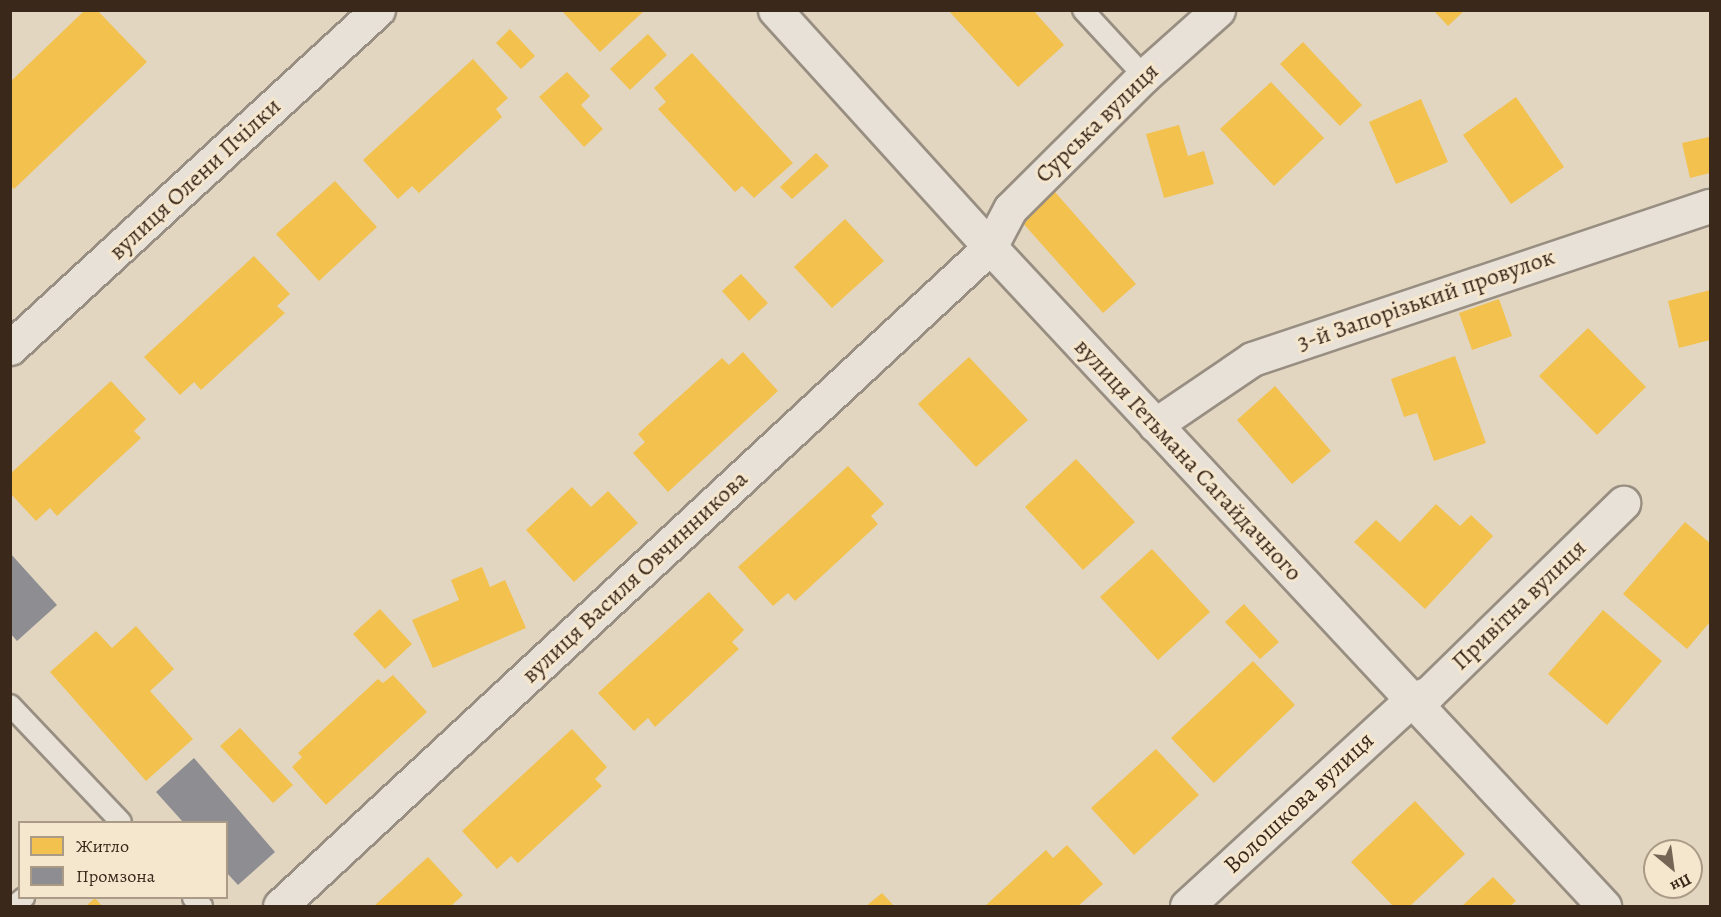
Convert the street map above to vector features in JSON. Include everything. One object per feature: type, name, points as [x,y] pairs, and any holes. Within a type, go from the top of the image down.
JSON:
[{"type":"street","name":"вулиця Олени Пчілки","points":[[15,335],[378,10]]},
{"type":"street","name":"вулиця Гетьмана Сагайдачного","points":[[775,10],[990,247],[1604,906]]},
{"type":"street","name":"Сурська вулиця","points":[[990,247],[1010,209],[1144,76],[1218,10]]},
{"type":"street","name":"3-й Запорізький провулок","points":[[1155,425],[1252,359],[1710,206]]},
{"type":"street","name":"вулиця Василя Овчинникова","points":[[280,906],[990,247]]},
{"type":"street","name":"Привітна вулиця","points":[[1411,700],[1430,693],[1623,503]]},
{"type":"street","name":"Волошкова вулиця","points":[[1187,906],[1411,700]]},
{"type":"lane","points":[[1083,10],[1144,76]]},
{"type":"lane","points":[[10,705],[114,820]]},
{"type":"building: Житло","points":[[85,10],[97,10],[147,62],[14,189],[10,185],[10,82]]},
{"type":"building: Житло","points":[[561,10],[645,10],[600,52]]},
{"type":"building: Житло","points":[[948,10],[1033,10],[1064,45],[1018,87]]},
{"type":"building: Житло","points":[[1433,10],[1465,10],[1448,26]]},
{"type":"building: Житло","points":[[510,29],[535,56],[521,69],[496,43]]},
{"type":"building: Житло","points":[[648,34],[667,55],[630,90],[610,69]]},
{"type":"building: Житло","points":[[1303,42],[1362,105],[1340,126],[1280,64]]},
{"type":"building: Житло","points":[[692,53],[793,163],[754,198],[742,186],[735,192],[658,109],[666,102],[654,88]]},
{"type":"building: Житло","points":[[473,59],[508,98],[496,109],[502,117],[419,193],[412,186],[398,199],[363,160]]},
{"type":"building: Житло","points":[[567,72],[590,96],[581,105],[603,129],[584,147],[539,97]]},
{"type":"building: Житло","points":[[1271,82],[1324,138],[1274,186],[1220,129]]},
{"type":"building: Житло","points":[[1516,97],[1564,167],[1511,204],[1463,135]]},
{"type":"building: Житло","points":[[1421,99],[1448,162],[1396,184],[1369,122]]},
{"type":"building: Житло","points":[[1179,125],[1188,156],[1204,151],[1214,184],[1164,198],[1146,134]]},
{"type":"building: Житло","points":[[1709,137],[1710,173],[1690,178],[1682,143]]},
{"type":"building: Житло","points":[[816,153],[829,166],[792,199],[780,187]]},
{"type":"building: Житло","points":[[335,181],[377,227],[319,281],[276,234]]},
{"type":"building: Житло","points":[[1055,192],[1136,284],[1103,313],[1021,221]]},
{"type":"building: Житло","points":[[845,219],[884,261],[832,308],[794,267]]},
{"type":"building: Житло","points":[[254,256],[290,294],[277,306],[285,313],[201,390],[194,382],[180,395],[144,357]]},
{"type":"building: Житло","points":[[741,274],[768,303],[749,321],[722,291]]},
{"type":"building: Житло","points":[[1710,290],[1710,340],[1679,348],[1668,301]]},
{"type":"building: Житло","points":[[1499,299],[1512,336],[1472,350],[1459,313]]},
{"type":"building: Житло","points":[[1588,328],[1646,387],[1597,435],[1539,376]]},
{"type":"building: Житло","points":[[743,352],[778,391],[668,492],[633,453],[645,442],[638,434],[722,358],[729,365]]},
{"type":"building: Житло","points":[[1455,356],[1486,443],[1434,461],[1417,413],[1404,417],[1391,379]]},
{"type":"building: Житло","points":[[969,357],[1028,420],[976,467],[918,404]]},
{"type":"building: Житло","points":[[111,381],[146,419],[134,431],[141,438],[57,516],[50,508],[36,521],[10,493],[10,474]]},
{"type":"building: Житло","points":[[1275,386],[1331,451],[1292,484],[1237,420]]},
{"type":"building: Житло","points":[[1076,459],[1135,522],[1083,570],[1025,507]]},
{"type":"building: Житло","points":[[848,466],[884,504],[871,516],[878,524],[795,601],[788,593],[773,606],[738,567]]},
{"type":"building: Житло","points":[[572,487],[591,507],[608,491],[638,523],[574,582],[526,530]]},
{"type":"building: Житло","points":[[1436,504],[1460,526],[1471,515],[1493,536],[1425,609],[1354,542],[1376,520],[1400,542]]},
{"type":"building: Житло","points":[[1685,522],[1710,543],[1710,622],[1687,649],[1623,594]]},
{"type":"building: Житло","points":[[1152,549],[1210,612],[1158,660],[1100,597]]},
{"type":"building: Житло","points":[[482,567],[490,587],[505,580],[526,628],[433,668],[412,620],[459,600],[451,580]]},
{"type":"building: Житло","points":[[709,592],[744,630],[732,642],[739,649],[655,727],[648,718],[634,731],[598,693]]},
{"type":"building: Житло","points":[[1244,604],[1279,642],[1260,659],[1225,622]]},
{"type":"building: Житло","points":[[380,609],[412,644],[385,669],[353,634]]},
{"type":"building: Житло","points":[[1603,610],[1662,661],[1607,725],[1548,674]]},
{"type":"building: Житло","points":[[136,626],[174,669],[150,691],[193,739],[146,781],[50,672],[96,631],[112,648]]},
{"type":"building: Житло","points":[[1253,661],[1295,705],[1214,783],[1171,738]]},
{"type":"building: Житло","points":[[393,675],[427,712],[326,805],[292,767],[302,757],[298,753],[378,679],[383,683]]},
{"type":"building: Житло","points":[[240,728],[293,785],[273,803],[220,746]]},
{"type":"building: Житло","points":[[572,729],[607,767],[595,779],[602,786],[518,863],[511,856],[497,869],[462,831]]},
{"type":"building: Житло","points":[[1156,749],[1199,795],[1134,855],[1091,808]]},
{"type":"building: Житло","points":[[1415,801],[1465,854],[1410,906],[1393,906],[1351,862]]},
{"type":"building: Житло","points":[[1067,845],[1103,884],[1078,906],[985,906],[1046,850],[1053,858]]},
{"type":"building: Житло","points":[[428,857],[463,895],[451,906],[374,906]]},
{"type":"building: Житло","points":[[1493,877],[1516,901],[1510,906],[1462,906]]},
{"type":"building: Житло","points":[[882,893],[894,906],[866,906]]},
{"type":"building: Житло","points":[[96,899],[102,906],[86,906]]},
{"type":"building: Промзона","points":[[10,553],[57,605],[17,641],[10,633]]},
{"type":"building: Промзона","points":[[194,758],[275,852],[238,885],[228,874],[228,821],[182,821],[156,792]]}]
